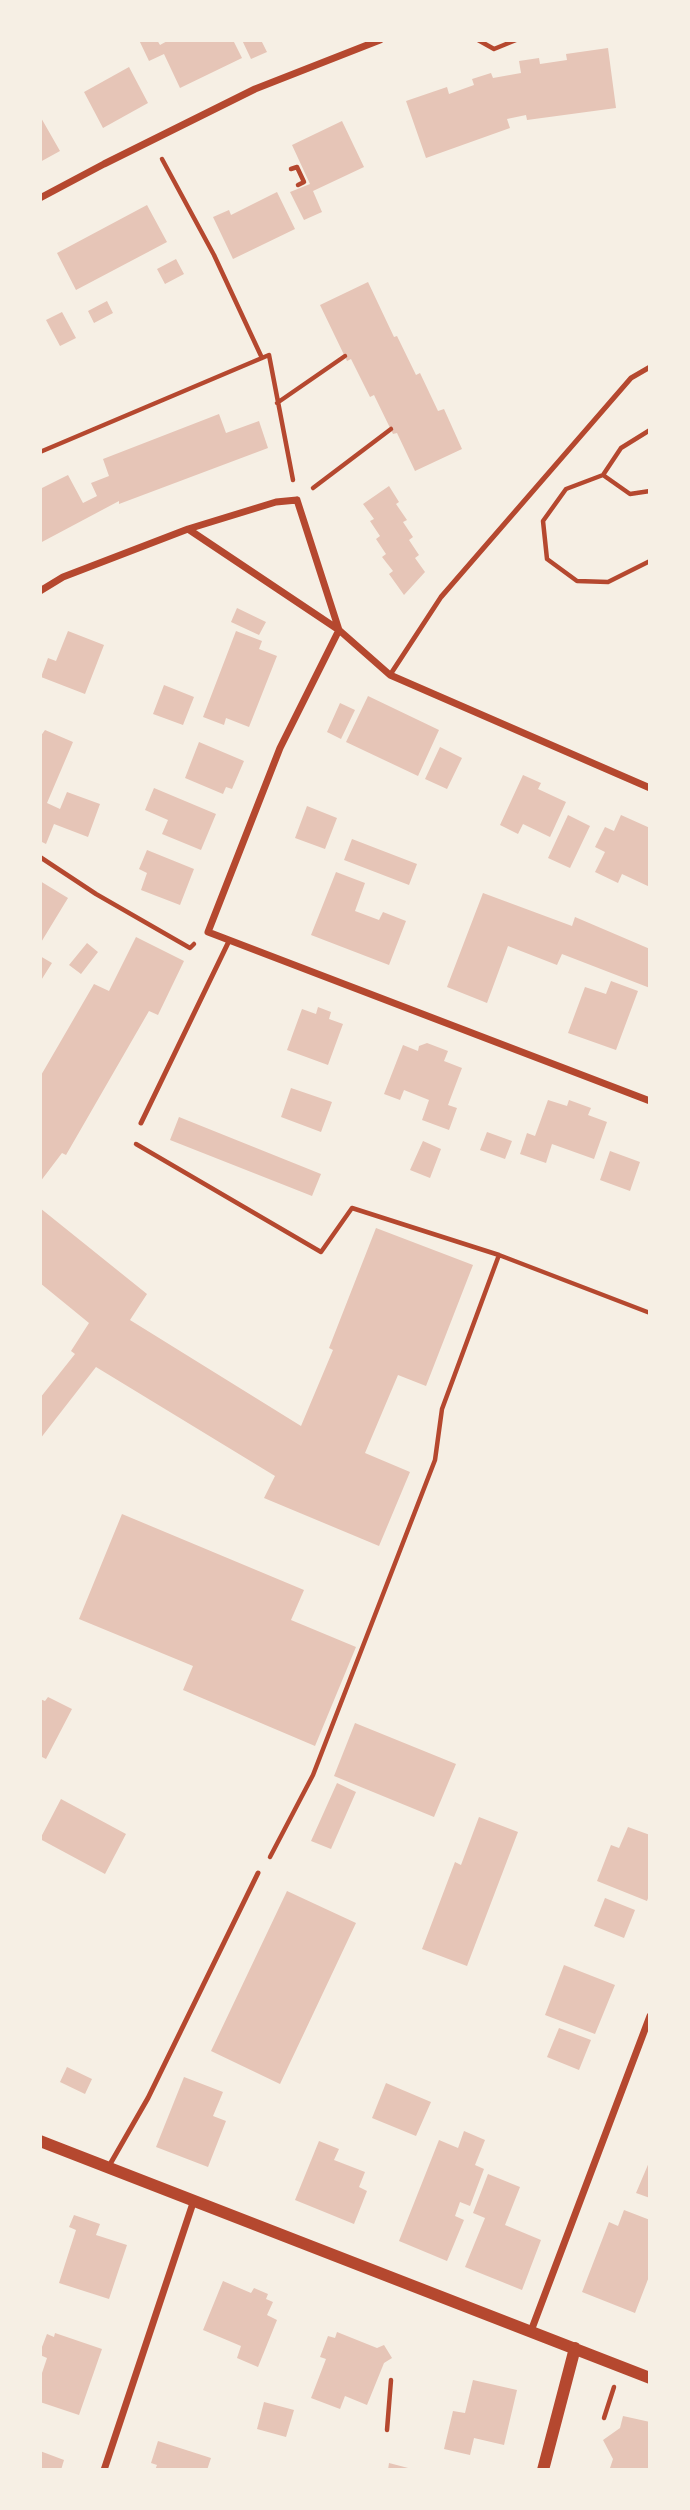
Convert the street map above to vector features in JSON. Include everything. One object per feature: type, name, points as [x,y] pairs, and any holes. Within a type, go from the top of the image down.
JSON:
[{"type":"street","points":[[40,198],[255,89],[380,40]]},
{"type":"street","points":[[40,591],[63,577],[188,529],[276,502],[297,500],[339,630],[280,748],[208,932],[650,1101]]},
{"type":"street","points":[[188,529],[339,630],[390,675],[650,788]]},
{"type":"street","points":[[531,2331],[650,2016]]},
{"type":"street","points":[[40,2141],[650,2378]]},
{"type":"street","points":[[104,2470],[194,2200]]},
{"type":"street","points":[[543,2470],[567,2370],[575,2348]]},
{"type":"lane","points":[[390,675],[441,597],[631,378],[650,367]]},
{"type":"lane","points":[[141,1123],[229,941]]},
{"type":"lane","points":[[108,2166],[148,2098],[258,1873]]},
{"type":"path","points":[[478,40],[494,49],[516,40]]},
{"type":"path","points":[[151,140],[214,255],[262,358]]},
{"type":"path","points":[[292,169],[297,167],[303,174],[304,182],[298,185]]},
{"type":"path","points":[[40,452],[269,355],[297,500],[391,429]]},
{"type":"path","points":[[277,403],[345,356]]},
{"type":"path","points":[[650,430],[621,448],[603,475],[566,489],[543,521],[547,559],[577,581],[608,582],[650,561]]},
{"type":"path","points":[[603,475],[630,494],[650,491]]},
{"type":"path","points":[[40,857],[96,894],[190,948],[208,932]]},
{"type":"path","points":[[141,1123],[130,1141],[321,1252],[352,1208],[499,1255],[650,1313]]},
{"type":"path","points":[[258,1873],[273,1853],[313,1775],[435,1460],[442,1409],[499,1255]]},
{"type":"path","points":[[604,2418],[621,2367]]},
{"type":"path","points":[[387,2430],[391,2380]]},
{"type":"building","points":[[139,40],[157,40],[160,45],[169,40],[233,40],[242,58],[180,88],[164,54],[149,61]]},
{"type":"building","points":[[242,40],[261,40],[267,52],[251,59]]},
{"type":"building","points":[[608,48],[616,108],[527,120],[526,115],[507,119],[510,128],[426,158],[406,101],[447,87],[449,94],[474,85],[472,79],[491,73],[493,78],[521,73],[519,61],[539,58],[540,64],[567,60],[566,54]]},
{"type":"building","points":[[129,67],[148,103],[103,128],[84,92]]},
{"type":"building","points":[[40,116],[60,151],[40,162]]},
{"type":"building","points":[[342,121],[364,167],[313,191],[322,212],[304,220],[290,192],[310,184],[292,145]]},
{"type":"building","points":[[277,192],[295,229],[233,259],[213,217],[229,210],[231,215]]},
{"type":"building","points":[[147,205],[167,242],[76,290],[57,253]]},
{"type":"building","points":[[176,259],[184,274],[165,284],[157,269]]},
{"type":"building","points":[[368,282],[394,337],[397,336],[416,375],[420,373],[438,411],[444,409],[462,449],[415,471],[397,433],[393,434],[374,395],[370,397],[351,359],[347,361],[320,305]]},
{"type":"building","points":[[107,301],[113,313],[94,323],[88,311]]},
{"type":"building","points":[[62,312],[76,338],[60,346],[46,320]]},
{"type":"building","points":[[219,414],[226,433],[259,421],[268,448],[119,504],[119,501],[40,543],[40,489],[68,475],[83,503],[97,496],[91,483],[109,476],[103,459]]},
{"type":"building","points":[[389,486],[399,502],[396,504],[407,520],[403,522],[413,537],[409,540],[419,555],[415,558],[425,572],[404,595],[389,574],[393,571],[382,557],[386,554],[376,539],[380,536],[370,521],[374,519],[363,504]]},
{"type":"building","points":[[237,608],[266,622],[259,635],[231,622]]},
{"type":"building","points":[[68,631],[104,645],[85,694],[41,677],[48,658],[56,661]]},
{"type":"building","points":[[236,631],[262,641],[259,649],[277,656],[249,727],[226,718],[224,725],[203,717]]},
{"type":"building","points":[[164,685],[194,697],[183,725],[153,714]]},
{"type":"building","points":[[368,696],[439,730],[418,776],[346,742]]},
{"type":"building","points":[[340,703],[355,710],[341,739],[327,732]]},
{"type":"building","points":[[45,730],[73,742],[47,803],[60,809],[67,792],[100,804],[88,837],[54,824],[46,844],[40,841],[40,737]]},
{"type":"building","points":[[199,742],[244,761],[232,789],[226,787],[223,794],[185,778]]},
{"type":"building","points":[[440,747],[462,758],[447,789],[425,779]]},
{"type":"building","points":[[523,775],[541,783],[538,789],[566,802],[550,837],[523,824],[518,834],[500,825]]},
{"type":"building","points":[[154,788],[216,814],[201,850],[162,834],[168,820],[145,810]]},
{"type":"building","points":[[307,806],[337,818],[325,849],[295,838]]},
{"type":"building","points":[[568,815],[590,826],[570,868],[548,858]]},
{"type":"building","points":[[621,815],[650,828],[650,887],[622,874],[618,883],[595,872],[605,852],[595,847],[605,827],[614,831]]},
{"type":"building","points":[[352,839],[417,864],[409,885],[344,860]]},
{"type":"building","points":[[147,850],[194,869],[180,905],[141,890],[147,873],[139,869]]},
{"type":"building","points":[[336,872],[365,883],[355,911],[379,920],[383,912],[406,921],[389,965],[311,935]]},
{"type":"building","points":[[40,881],[68,898],[40,944]]},
{"type":"building","points":[[483,893],[572,926],[575,917],[650,949],[650,988],[562,954],[557,965],[508,946],[487,1003],[447,987]]},
{"type":"building","points":[[136,937],[184,961],[158,1015],[149,1011],[66,1155],[62,1153],[40,1182],[40,1077],[94,984],[109,991]]},
{"type":"building","points":[[87,943],[98,952],[81,974],[69,965]]},
{"type":"building","points":[[40,956],[52,963],[40,982]]},
{"type":"building","points":[[611,981],[638,991],[616,1050],[568,1033],[585,987],[606,994]]},
{"type":"building","points":[[318,1007],[331,1012],[329,1019],[343,1024],[328,1065],[287,1050],[302,1009],[316,1014]]},
{"type":"building","points":[[427,1043],[448,1051],[444,1061],[462,1068],[448,1105],[457,1108],[449,1130],[422,1120],[429,1100],[404,1090],[400,1100],[384,1094],[403,1045],[418,1051],[419,1046]]},
{"type":"building","points":[[291,1088],[332,1102],[321,1132],[281,1117]]},
{"type":"building","points":[[548,1100],[567,1106],[569,1100],[591,1108],[588,1115],[607,1122],[594,1159],[552,1144],[546,1163],[520,1154],[527,1133],[535,1136]]},
{"type":"building","points":[[179,1117],[321,1174],[312,1196],[170,1140]]},
{"type":"building","points":[[487,1132],[512,1141],[505,1159],[480,1150]]},
{"type":"building","points":[[423,1141],[441,1149],[430,1178],[410,1170]]},
{"type":"building","points":[[610,1151],[640,1162],[630,1191],[600,1180]]},
{"type":"building","points":[[40,1208],[147,1294],[130,1320],[301,1426],[333,1350],[329,1348],[376,1228],[473,1265],[426,1386],[398,1375],[365,1453],[410,1472],[379,1546],[264,1498],[275,1476],[96,1367],[40,1439],[40,1398],[75,1354],[71,1351],[89,1323],[40,1283]]},
{"type":"building","points":[[122,1514],[304,1590],[291,1620],[356,1647],[315,1746],[183,1690],[193,1666],[79,1619]]},
{"type":"building","points":[[48,1697],[72,1709],[46,1759],[40,1756],[40,1699],[45,1701]]},
{"type":"building","points":[[355,1723],[456,1764],[434,1817],[334,1776]]},
{"type":"building","points":[[337,1783],[356,1792],[331,1849],[311,1841]]},
{"type":"building","points":[[61,1799],[126,1834],[105,1874],[40,1839]]},
{"type":"building","points":[[479,1817],[518,1832],[467,1966],[422,1949],[455,1862],[461,1865]]},
{"type":"building","points":[[628,1827],[650,1835],[650,1893],[647,1901],[597,1881],[611,1845],[619,1848]]},
{"type":"building","points":[[287,1891],[356,1923],[280,2084],[211,2051]]},
{"type":"building","points":[[605,1898],[635,1910],[624,1938],[594,1926]]},
{"type":"building","points":[[564,1965],[615,1985],[595,2034],[545,2015]]},
{"type":"building","points":[[559,2028],[591,2040],[579,2070],[547,2057]]},
{"type":"building","points":[[67,2067],[92,2079],[85,2094],[60,2082]]},
{"type":"building","points":[[184,2077],[223,2092],[213,2116],[226,2121],[208,2167],[156,2147]]},
{"type":"building","points":[[386,2083],[431,2102],[416,2136],[372,2118]]},
{"type":"building","points":[[464,2131],[485,2140],[475,2165],[484,2169],[470,2206],[460,2202],[455,2216],[464,2220],[447,2261],[399,2241],[439,2140],[458,2148]]},
{"type":"building","points":[[319,2141],[339,2149],[334,2160],[365,2172],[359,2187],[367,2191],[354,2224],[295,2200]]},
{"type":"building","points":[[650,2160],[650,2198],[636,2193]]},
{"type":"building","points":[[488,2174],[520,2187],[505,2225],[541,2240],[522,2290],[465,2267],[485,2218],[473,2213]]},
{"type":"building","points":[[624,2210],[650,2220],[650,2274],[635,2313],[582,2292],[609,2222],[618,2226]]},
{"type":"building","points":[[74,2215],[100,2224],[96,2235],[127,2245],[109,2299],[59,2283],[76,2230],[69,2227]]},
{"type":"building","points":[[223,2281],[251,2293],[254,2288],[268,2294],[266,2299],[273,2302],[267,2315],[277,2320],[258,2367],[237,2358],[241,2346],[203,2330]]},
{"type":"building","points":[[337,2332],[377,2348],[384,2345],[392,2358],[384,2363],[367,2405],[345,2396],[340,2409],[311,2398],[326,2359],[320,2357],[328,2336],[335,2338]]},
{"type":"building","points":[[55,2333],[102,2349],[79,2415],[40,2402],[40,2379],[47,2358],[40,2355],[40,2352],[47,2334],[54,2337]]},
{"type":"building","points":[[473,2380],[517,2390],[504,2445],[474,2438],[470,2455],[444,2449],[453,2411],[465,2413]]},
{"type":"building","points":[[264,2402],[294,2410],[286,2437],[257,2429]]},
{"type":"building","points":[[623,2416],[650,2422],[650,2470],[610,2468],[613,2459],[603,2440],[620,2428]]},
{"type":"building","points":[[158,2441],[211,2458],[207,2470],[155,2470],[157,2465],[151,2463]]},
{"type":"building","points":[[40,2451],[64,2460],[61,2470],[40,2470]]},
{"type":"building","points":[[389,2463],[412,2469],[412,2470],[388,2470]]}]
